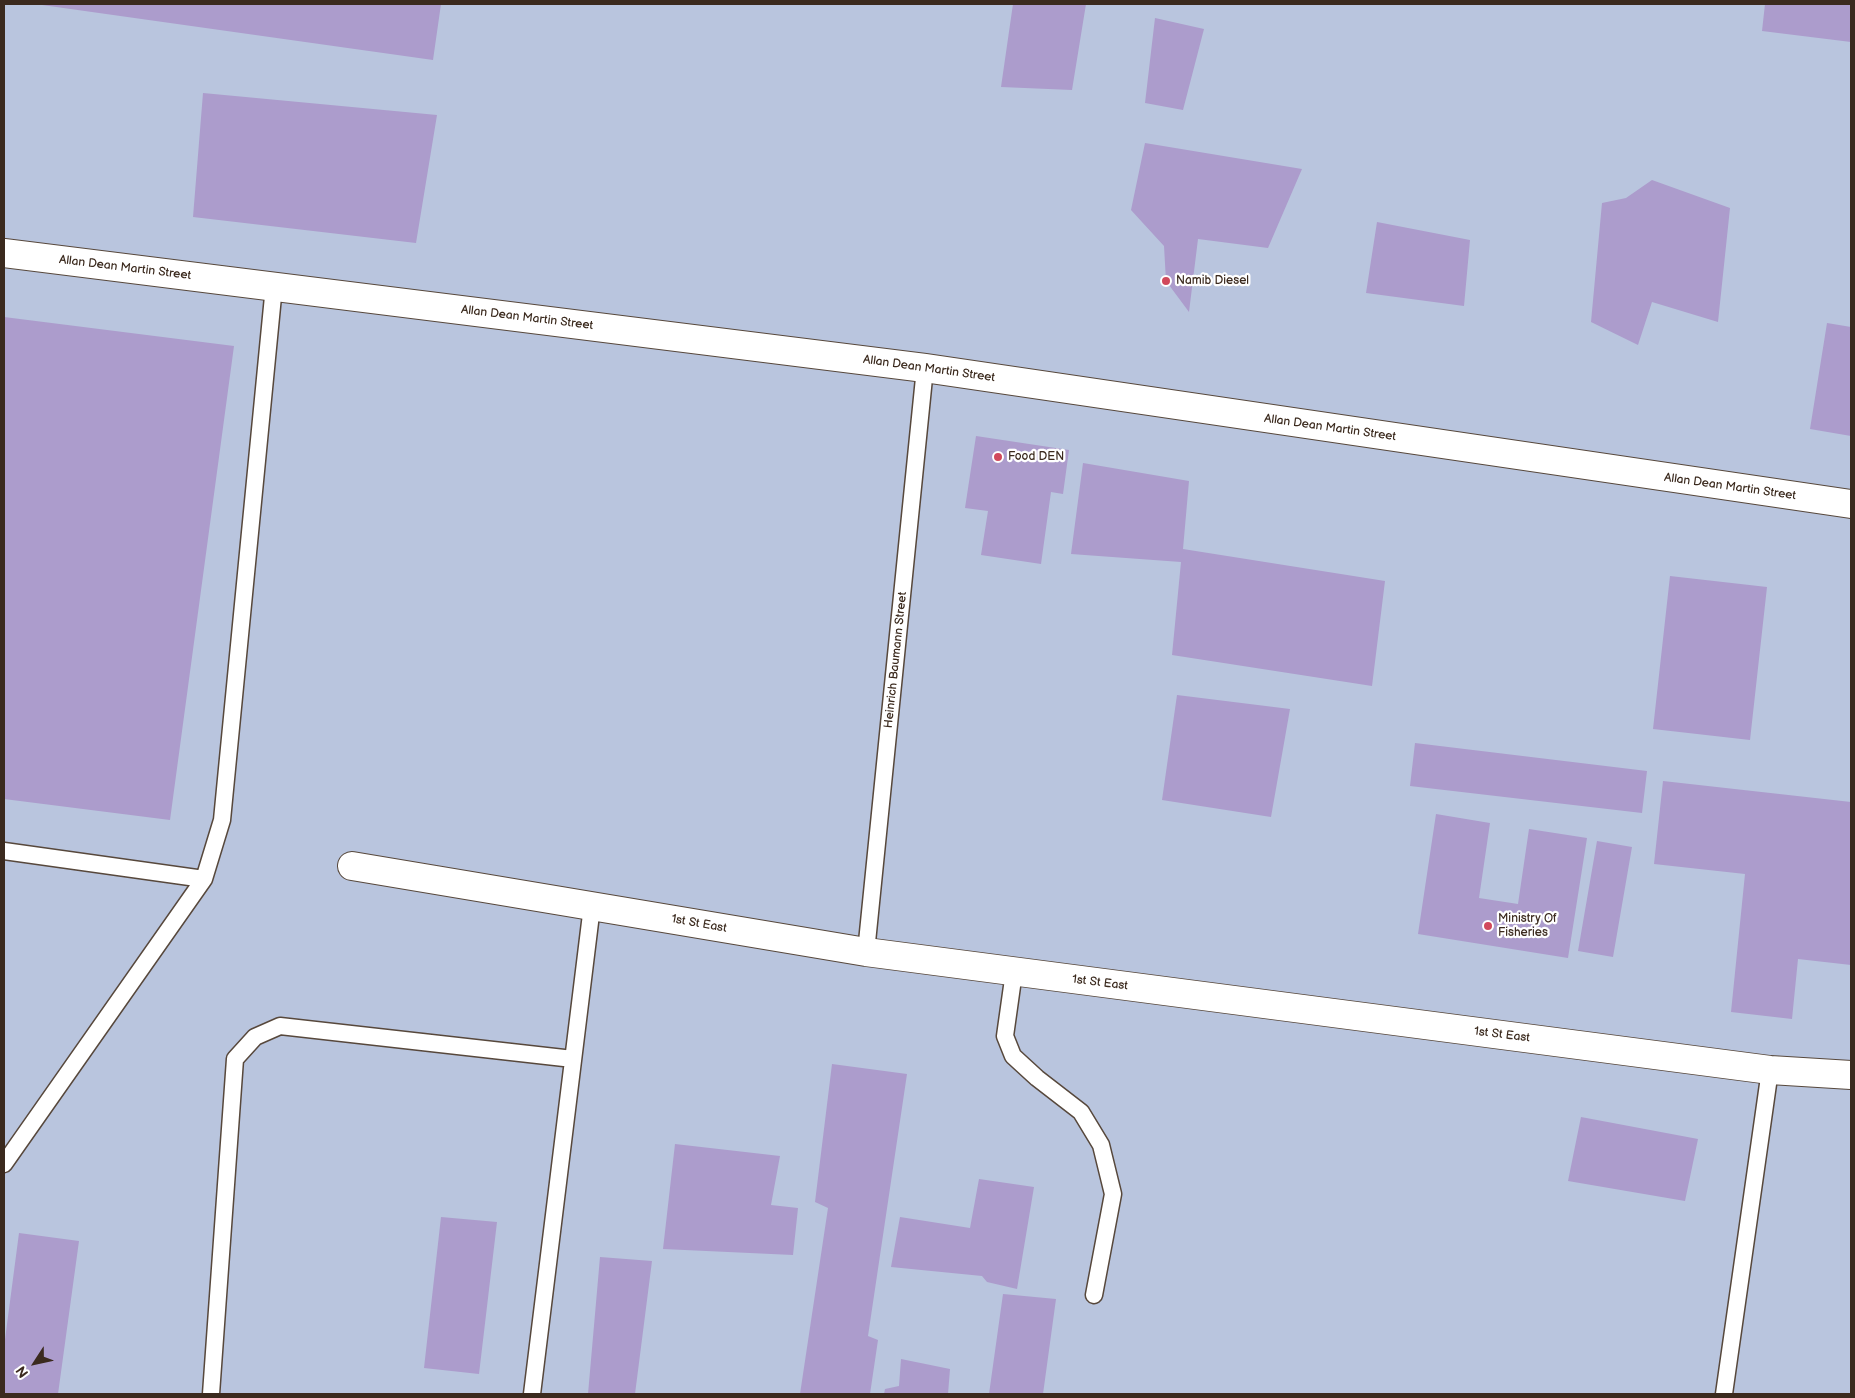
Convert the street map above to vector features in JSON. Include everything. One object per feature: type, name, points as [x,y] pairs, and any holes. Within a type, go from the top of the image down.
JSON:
[{"type":"street","name":"Allan Dean Martin Street","points":[[4,253],[926,368],[1851,504]]},
{"type":"street","name":"1st St East","points":[[352,866],[866,952],[1770,1070],[1851,1075]]},
{"type":"lane","points":[[4,1164],[204,879],[222,820],[274,286]]},
{"type":"lane","name":"Heinrich Baumann Street","points":[[866,952],[926,368]]},
{"type":"lane","points":[[4,851],[204,879]]},
{"type":"lane","points":[[532,1394],[592,906]]},
{"type":"lane","points":[[1014,972],[1005,1036],[1013,1056],[1036,1078],[1081,1112],[1101,1145],[1112,1194],[1094,1295]]},
{"type":"lane","points":[[211,1394],[235,1059],[255,1037],[280,1026],[573,1059]]},
{"type":"lane","points":[[1724,1394],[1770,1070]]},
{"type":"shaded area","points":[[4,4],[1851,4],[1851,1394],[4,1394]]},
{"type":"building","points":[[35,4],[441,4],[433,60]]},
{"type":"building","points":[[1013,4],[1086,4],[1072,90],[1001,87]]},
{"type":"building","points":[[1765,4],[1851,4],[1851,42],[1762,31]]},
{"type":"building","points":[[1155,18],[1204,29],[1183,110],[1145,103]]},
{"type":"building","points":[[203,93],[437,115],[416,243],[193,217]]},
{"type":"building","points":[[1145,143],[1302,169],[1268,248],[1198,239],[1189,312],[1166,281],[1164,246],[1131,210]]},
{"type":"building","points":[[1652,180],[1730,208],[1718,322],[1652,302],[1638,345],[1591,322],[1602,203],[1626,198]]},
{"type":"building","points":[[1377,222],[1470,240],[1464,306],[1366,293]]},
{"type":"building","points":[[4,317],[234,346],[170,820],[4,799]]},
{"type":"building","points":[[1827,323],[1851,327],[1851,436],[1810,429]]},
{"type":"building","points":[[976,436],[1069,450],[1063,494],[1051,492],[1041,564],[981,555],[988,511],[965,508]]},
{"type":"building","points":[[1083,463],[1189,481],[1183,549],[1385,581],[1372,686],[1172,655],[1181,562],[1071,554]]},
{"type":"building","points":[[1670,576],[1767,587],[1750,740],[1653,729]]},
{"type":"building","points":[[1177,695],[1290,709],[1271,817],[1162,800]]},
{"type":"building","points":[[1415,743],[1647,771],[1642,813],[1410,786]]},
{"type":"building","points":[[1663,781],[1851,802],[1851,965],[1798,959],[1792,1019],[1731,1012],[1745,874],[1654,864]]},
{"type":"building","points":[[1436,814],[1490,823],[1479,898],[1518,904],[1529,829],[1587,838],[1568,958],[1418,934]]},
{"type":"building","points":[[1597,841],[1632,847],[1613,957],[1578,951]]},
{"type":"building","points":[[832,1064],[907,1074],[868,1336],[878,1340],[870,1394],[800,1394],[828,1208],[815,1202]]},
{"type":"building","points":[[1581,1117],[1698,1139],[1685,1201],[1568,1181]]},
{"type":"building","points":[[675,1144],[780,1156],[771,1205],[798,1208],[793,1255],[663,1249]]},
{"type":"building","points":[[979,1179],[1034,1187],[1017,1289],[987,1282],[982,1276],[891,1267],[900,1217],[970,1228]]},
{"type":"building","points":[[441,1217],[497,1222],[479,1374],[424,1368]]},
{"type":"building","points":[[19,1233],[79,1241],[58,1394],[4,1394],[4,1347]]},
{"type":"building","points":[[600,1257],[652,1261],[635,1394],[588,1394]]},
{"type":"building","points":[[1003,1294],[1056,1299],[1043,1394],[989,1394]]},
{"type":"building","points":[[901,1359],[950,1369],[948,1394],[884,1394],[885,1389],[899,1386]]},
{"type":"place","name":"Namib Diesel","points":[[1166,281]]},
{"type":"place","name":"Food DEN","points":[[998,457]]},
{"type":"place","name":"Ministry Of Fisheries","points":[[1488,926]]}]
